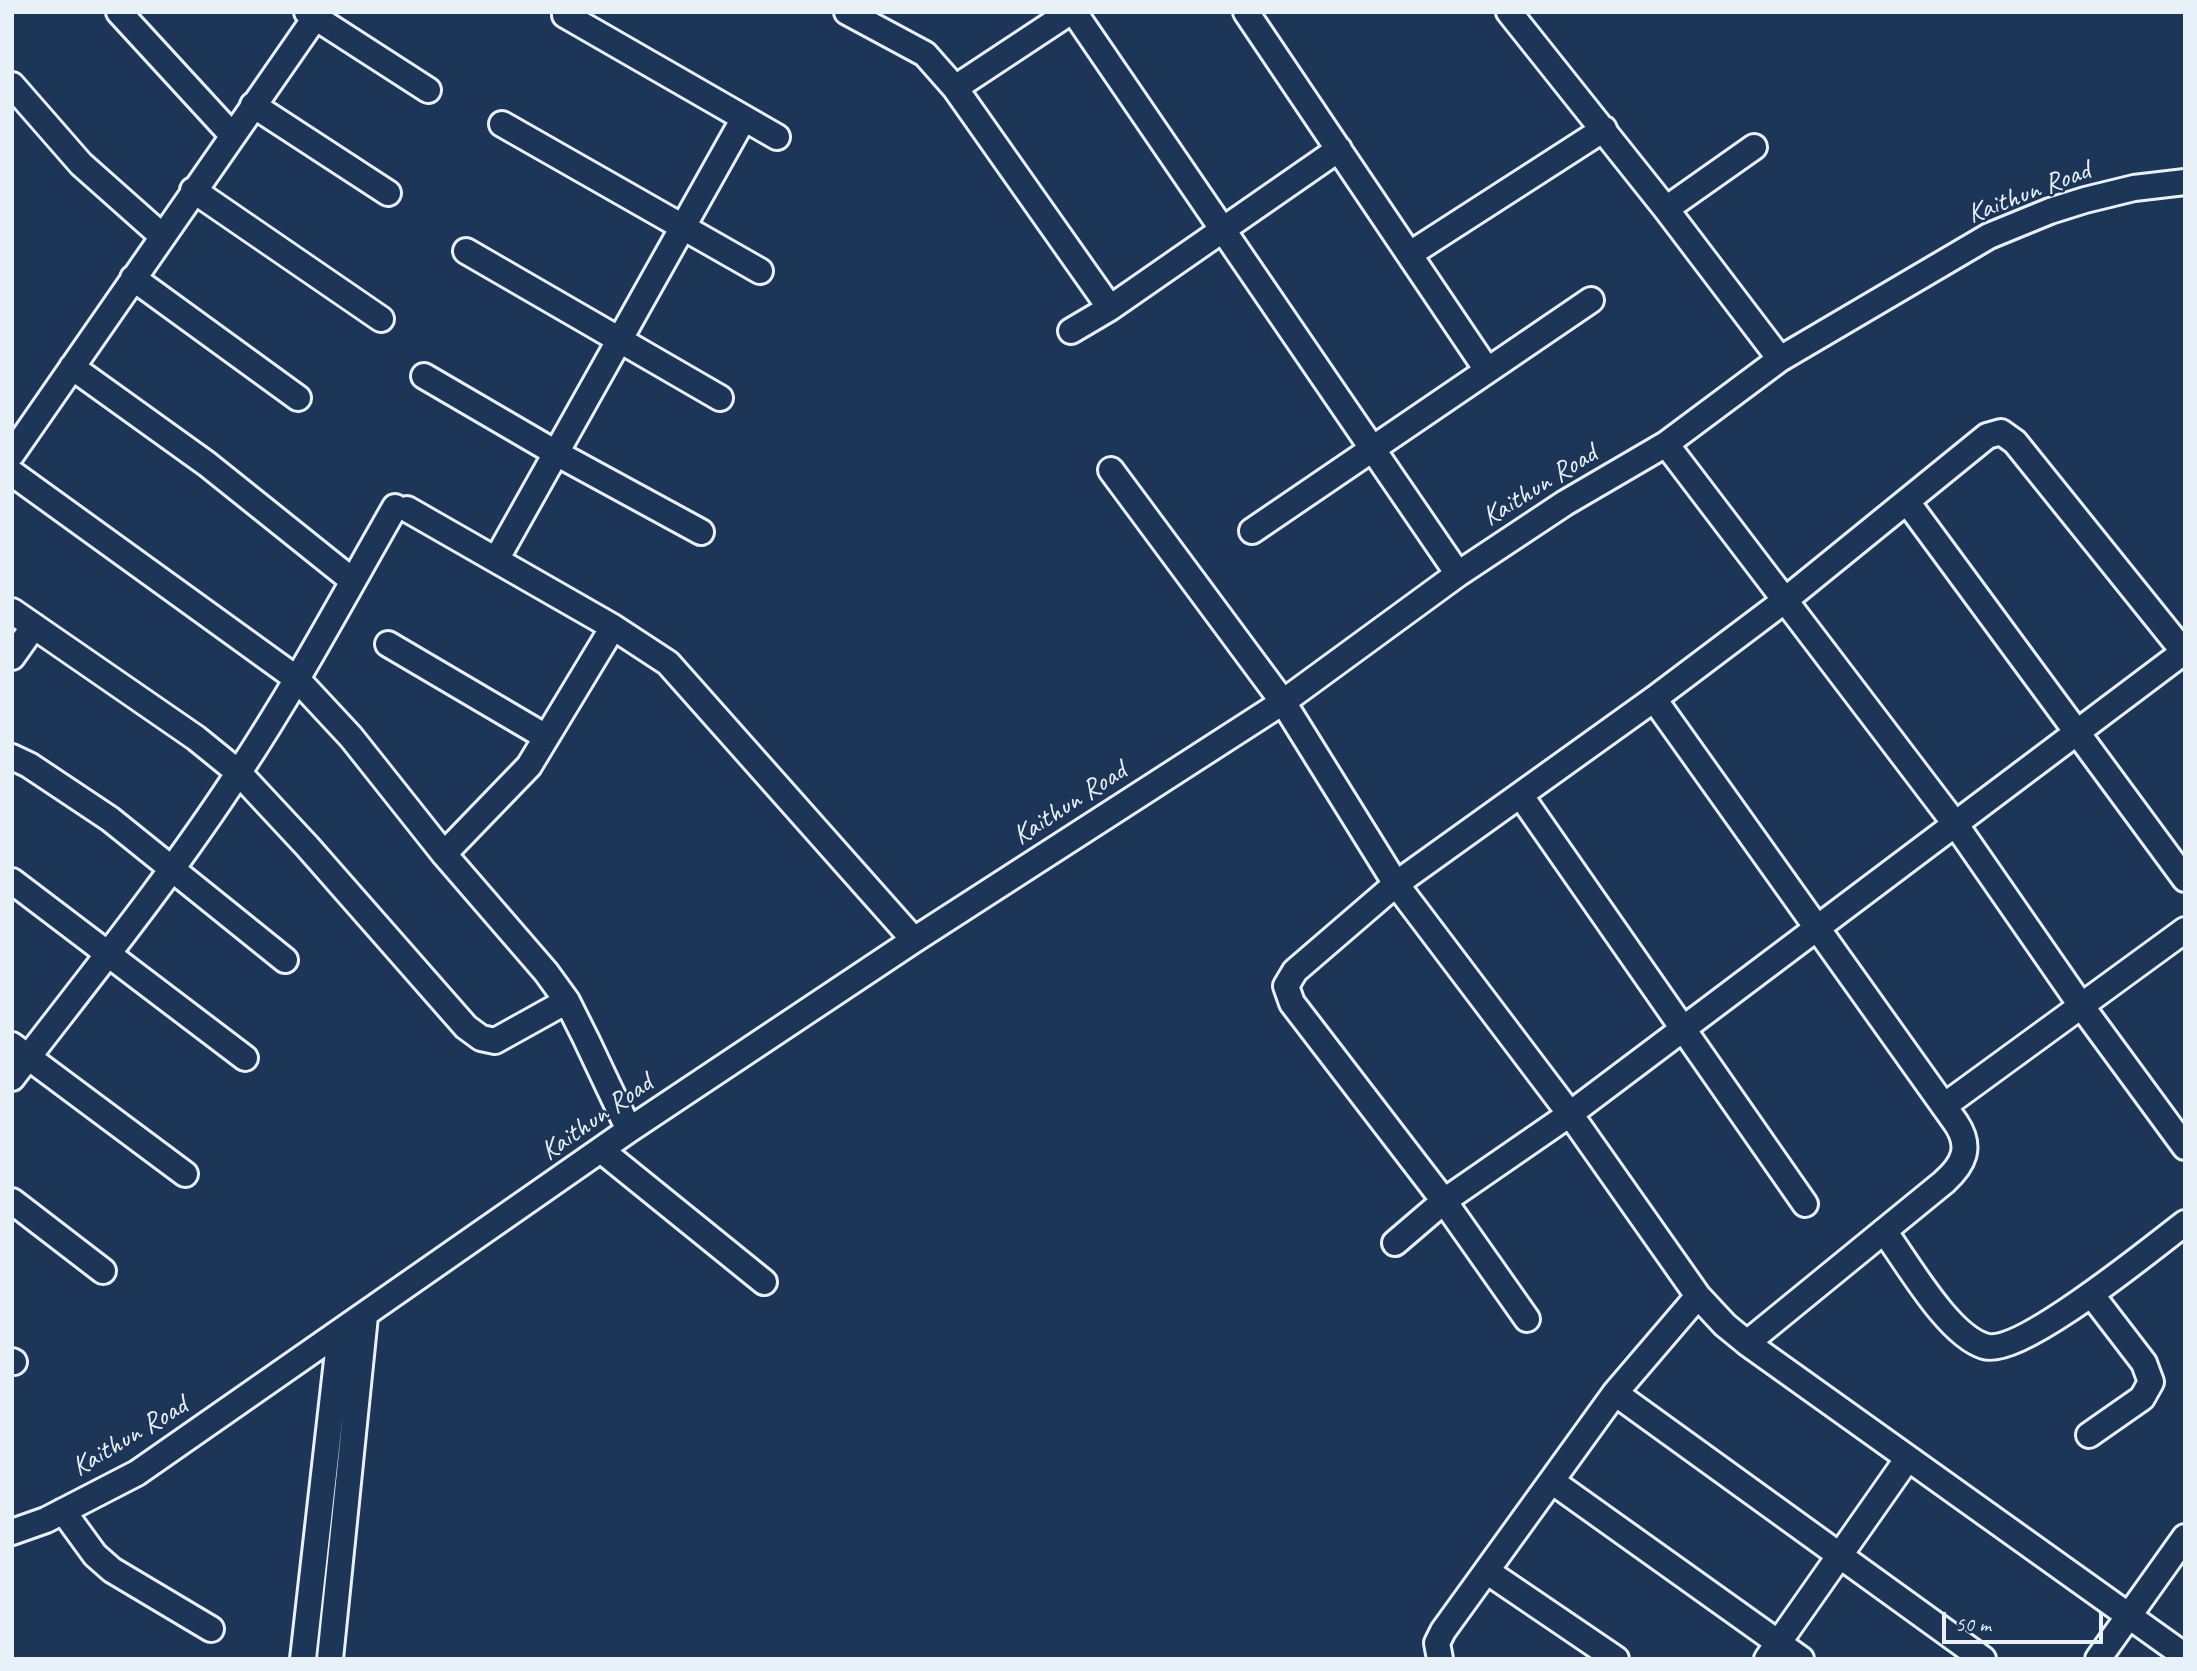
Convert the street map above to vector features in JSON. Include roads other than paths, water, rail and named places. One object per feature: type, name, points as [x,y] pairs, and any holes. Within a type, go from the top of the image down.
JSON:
[{"type":"street","points":[[119,12],[232,135]]},
{"type":"street","points":[[848,12],[925,54],[955,88],[1111,308]]},
{"type":"street","points":[[955,88],[1072,12],[1458,575]]},
{"type":"street","points":[[1246,12],[1487,370]]},
{"type":"street","points":[[1509,12],[1604,129],[1780,359]]},
{"type":"street","points":[[12,454],[314,14],[428,90]]},
{"type":"street","points":[[565,15],[777,137]]},
{"type":"street","points":[[12,85],[81,164],[162,236]]},
{"type":"street","points":[[253,105],[388,193]]},
{"type":"street","points":[[496,561],[744,118]]},
{"type":"street","points":[[502,124],[760,271]]},
{"type":"street","points":[[1410,254],[1604,129]]},
{"type":"street","points":[[1666,209],[1754,147]]},
{"type":"street","points":[[1071,331],[1111,308],[1339,149]]},
{"type":"street","name":"Kaithun Road","points":[[12,1532],[63,1511],[137,1473],[629,1130],[915,940],[1283,702],[1458,575],[1566,503],[1665,444],[1780,359],[1989,236],[2084,200],[2134,188],[2185,182]]},
{"type":"street","points":[[193,190],[382,319]]},
{"type":"street","points":[[466,251],[619,342],[720,398]]},
{"type":"street","points":[[132,278],[298,398]]},
{"type":"street","points":[[1252,531],[1591,300]]},
{"type":"street","points":[[72,367],[207,464],[353,581]]},
{"type":"street","points":[[424,376],[556,453],[701,532]]},
{"type":"street","points":[[1395,1243],[1444,1201],[1570,1114],[2184,652],[2015,442],[2001,432],[1987,436],[1908,503],[1784,601],[1654,699],[1396,884],[1295,971],[1286,986],[1292,1003],[1444,1201],[1527,1319]]},
{"type":"street","points":[[1665,444],[1956,825],[2080,1004],[2185,1147]]},
{"type":"street","points":[[1111,470],[1283,702],[1396,884],[1570,1114],[1698,1296],[1725,1325],[1747,1343],[2185,1656]]},
{"type":"street","points":[[12,473],[297,679],[351,737],[444,854],[546,972],[567,1001],[629,1130]]},
{"type":"street","points":[[1908,503],[2076,735],[2185,879]]},
{"type":"street","points":[[12,1078],[20,1051],[108,954],[239,773],[353,581],[401,508],[613,627],[668,663],[915,940]]},
{"type":"street","points":[[12,611],[196,738],[239,773],[466,1027],[481,1038],[495,1041],[567,1001]]},
{"type":"street","points":[[12,657],[34,626]]},
{"type":"street","points":[[444,854],[528,766],[613,627]]},
{"type":"street","points":[[388,644],[546,737]]},
{"type":"street","points":[[1654,699],[1964,1135],[1965,1152],[1962,1163],[1944,1182],[1747,1343]]},
{"type":"street","points":[[12,757],[29,765],[110,819],[285,960]]},
{"type":"street","points":[[1521,796],[1805,1204]]},
{"type":"street","points":[[12,881],[245,1058]]},
{"type":"street","points":[[1944,1107],[2080,1004],[2185,930]]},
{"type":"street","points":[[20,1051],[185,1174]]},
{"type":"street","points":[[601,1150],[765,1282]]},
{"type":"street","points":[[12,1201],[103,1271]]},
{"type":"street","points":[[1884,1231],[1958,1329],[1985,1347],[1996,1348],[2017,1341],[2091,1294],[2185,1223]]},
{"type":"street","points":[[2089,1435],[2142,1398],[2151,1382],[2144,1363],[2091,1294]]},
{"type":"street","points":[[1440,1659],[1437,1643],[1443,1631],[1615,1393],[1698,1296]]},
{"type":"street","points":[[330,1659],[365,1316]]},
{"type":"street","points":[[303,1659],[340,1334]]},
{"type":"street","points":[[1615,1393],[1983,1659]]},
{"type":"street","points":[[1773,1651],[1908,1458]]},
{"type":"street","points":[[1553,1482],[1773,1651],[1801,1659]]},
{"type":"street","points":[[63,1511],[95,1555],[112,1570],[211,1629]]},
{"type":"street","points":[[2098,1659],[2185,1537]]},
{"type":"street","points":[[1488,1572],[1616,1659]]}]
